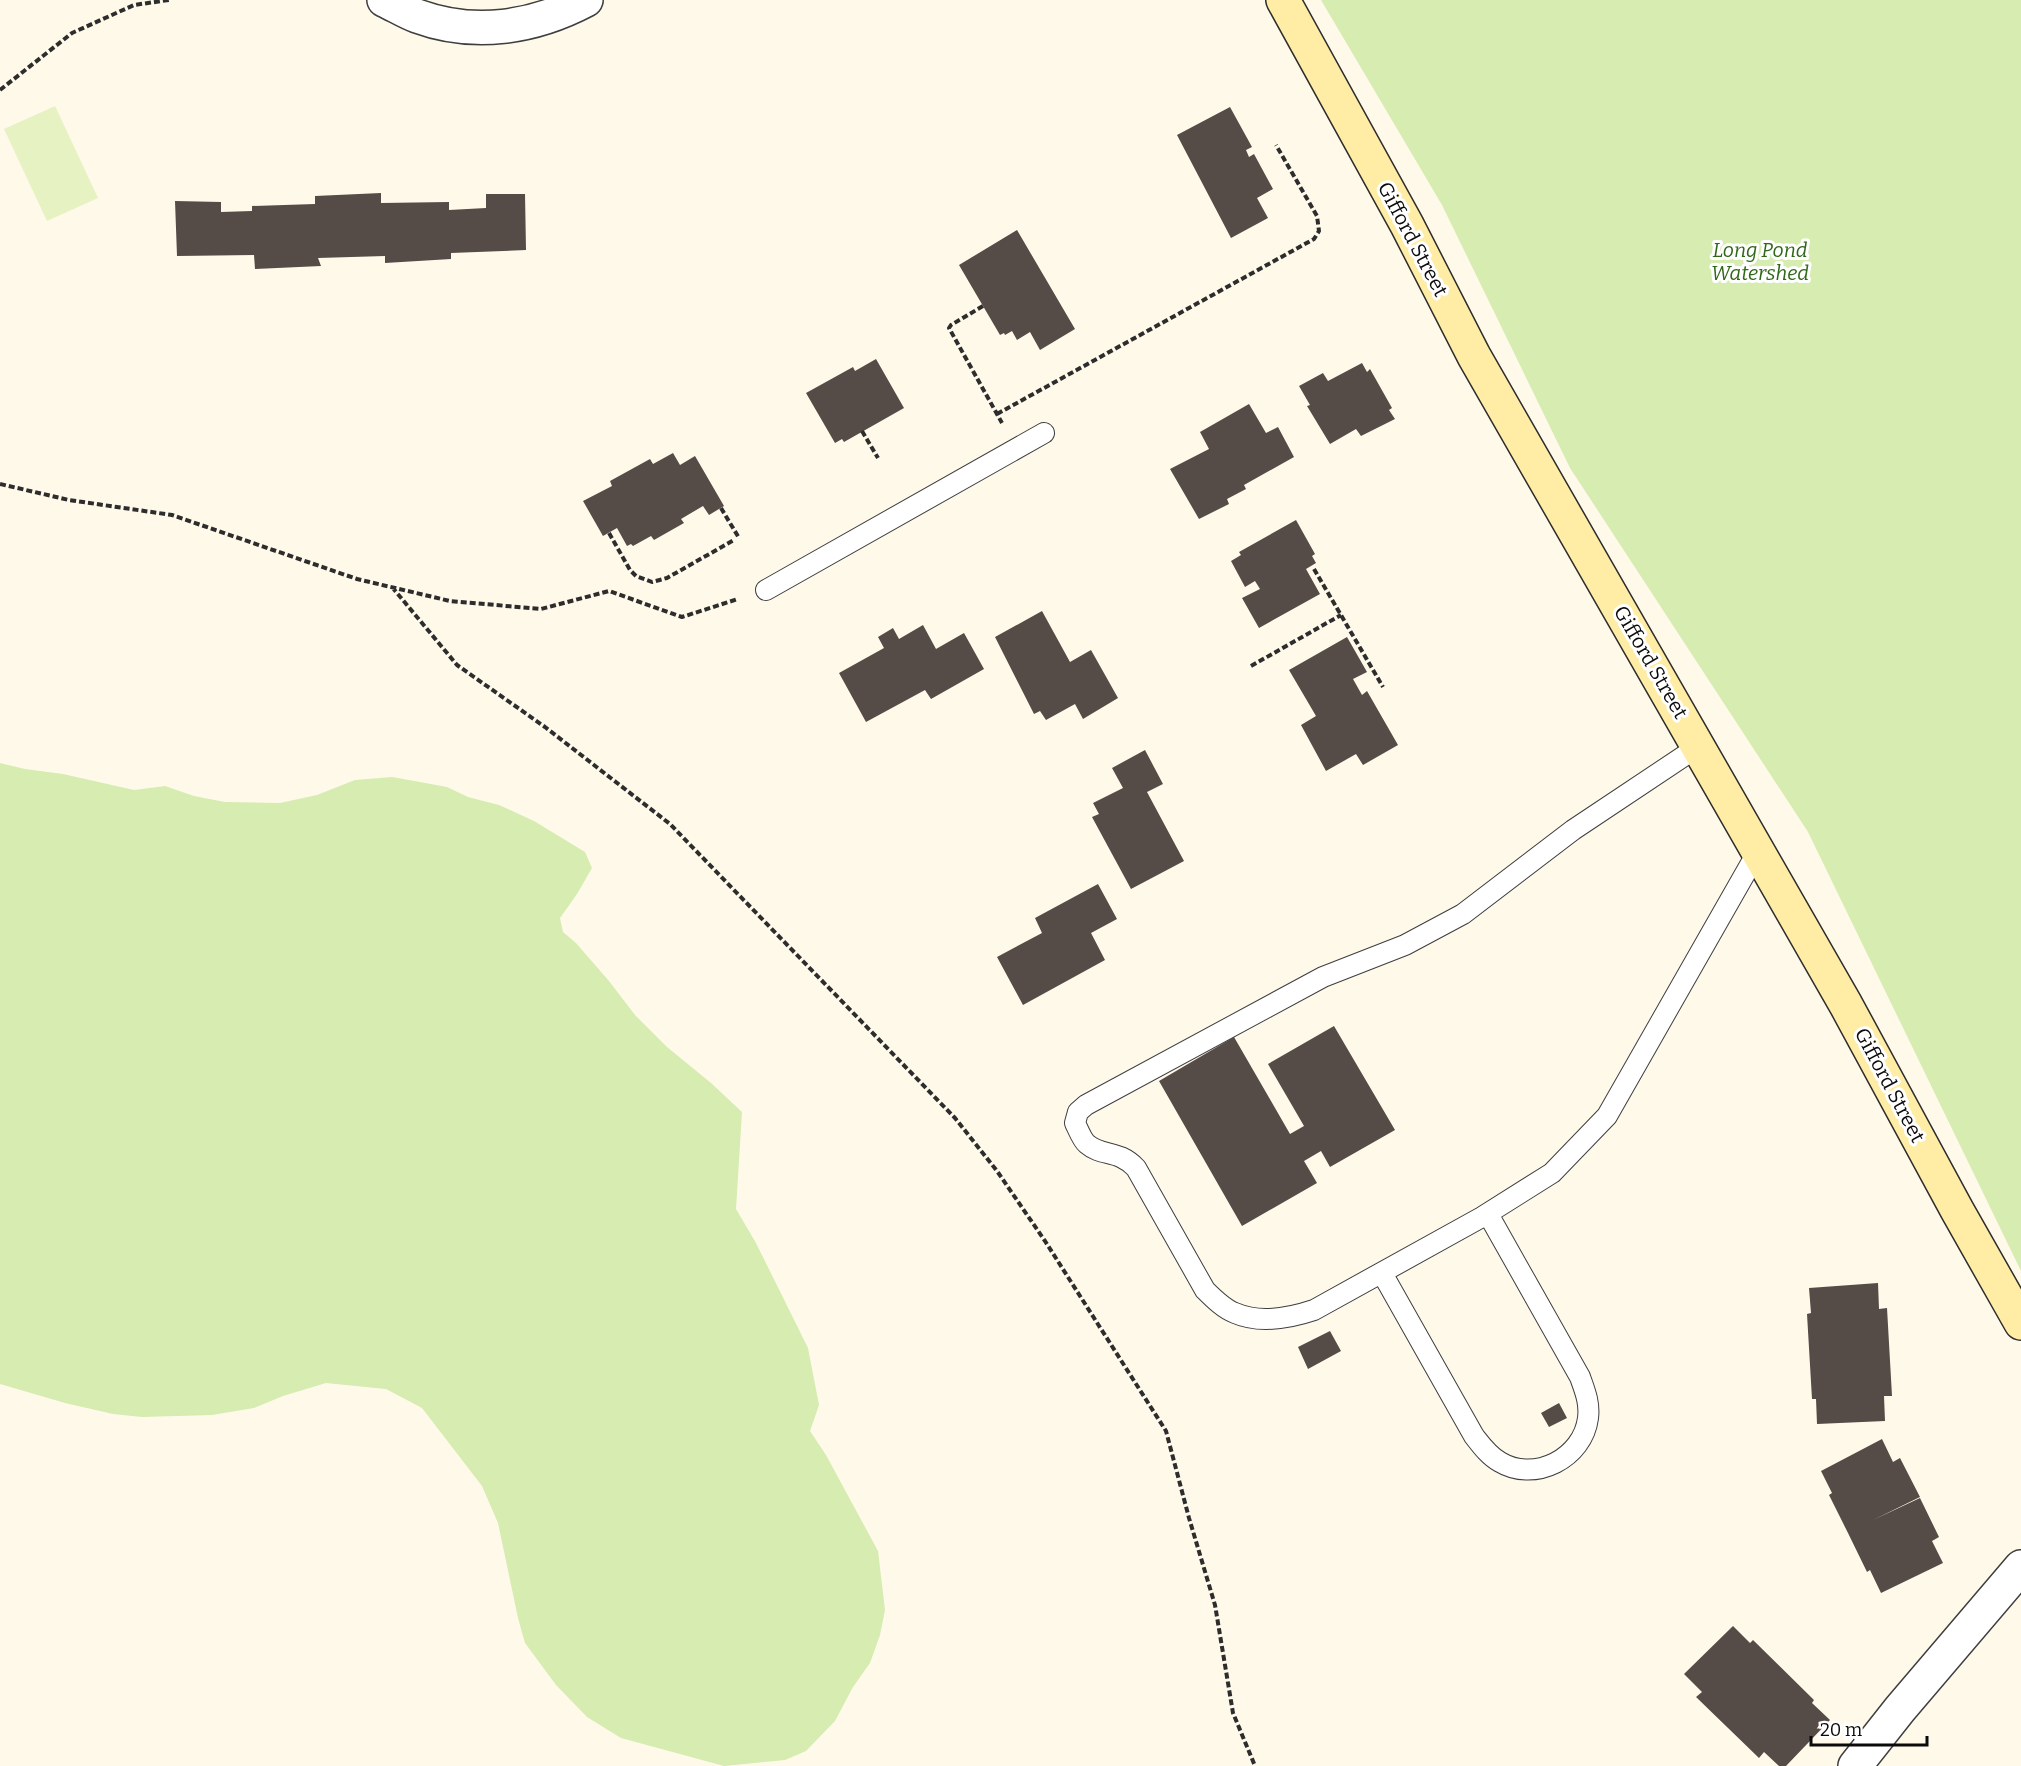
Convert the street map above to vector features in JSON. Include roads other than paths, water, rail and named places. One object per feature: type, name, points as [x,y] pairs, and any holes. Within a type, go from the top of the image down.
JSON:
[{"type":"main road","name":"Gifford Street","points":[[1283,0],[1407,225],[1474,356],[1846,1005],[2021,1323]]},
{"type":"street","points":[[384,0],[416,16],[444,24],[472,28],[512,26],[551,16],[586,0]]},
{"type":"street","points":[[1855,1766],[1900,1709],[2021,1567]]},
{"type":"lane","points":[[765,590],[1044,433]]},
{"type":"lane","points":[[1699,746],[1573,830],[1463,914],[1405,945],[1323,977],[1086,1105],[1078,1112],[1074,1123],[1086,1144],[1127,1158],[1136,1168],[1205,1290],[1218,1303],[1235,1313],[1261,1319],[1302,1314],[1328,1304],[1488,1214],[1552,1173],[1607,1116],[1758,851]]},
{"type":"lane","points":[[1382,1273],[1474,1436],[1487,1452],[1499,1462],[1523,1470],[1551,1465],[1566,1457],[1576,1447],[1584,1432],[1588,1419],[1587,1395],[1580,1377],[1488,1214]]},
{"type":"park label","name":"Long Pond Watershed","points":[[1760,262]]}]
